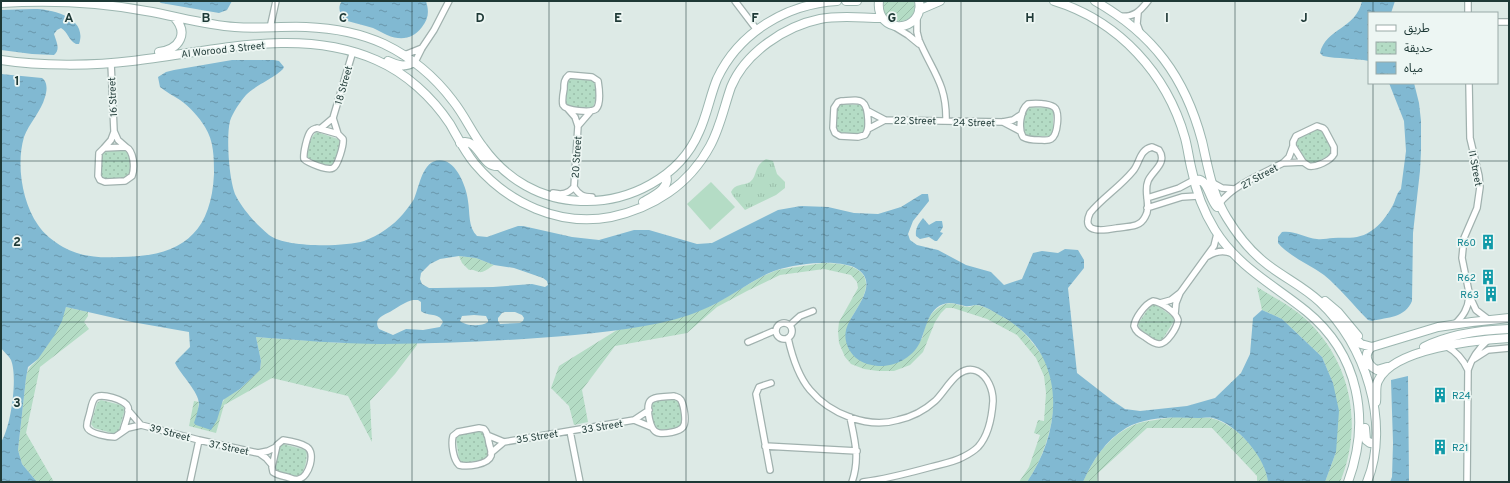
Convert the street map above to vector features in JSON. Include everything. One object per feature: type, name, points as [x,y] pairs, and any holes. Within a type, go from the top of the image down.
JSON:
[{"type":"street","name":"Al Worood 3 Street","points":[[1,3],[48,1],[96,3],[231,27],[305,27],[345,32],[383,44],[414,62],[431,77],[452,99],[482,146],[499,166],[520,183],[547,195],[578,201],[593,202],[624,196],[653,184],[666,175],[683,158],[699,132],[710,96],[718,77],[729,59],[742,43],[757,30],[780,15],[795,9],[809,5],[837,1]]},
{"type":"street","points":[[270,28],[276,1]]},
{"type":"street","points":[[356,52],[379,55],[399,65],[409,65],[416,60],[449,1]]},
{"type":"street","points":[[735,1],[757,30]]},
{"type":"street","points":[[846,1],[857,1]]},
{"type":"street","points":[[879,1],[879,12],[882,18],[908,35],[922,48]]},
{"type":"street","points":[[919,1],[917,32],[922,48],[934,69],[944,92],[946,121]]},
{"type":"street","points":[[892,25],[898,27],[909,24],[918,13],[940,1]]},
{"type":"street","points":[[1054,1],[1094,18],[1132,48],[1149,66],[1168,94],[1179,121],[1185,139],[1198,196],[1208,219],[1217,234],[1235,255],[1261,279],[1307,312],[1322,326],[1335,343],[1344,359],[1355,387],[1360,411],[1364,420],[1366,440],[1370,443],[1375,442]]},
{"type":"street","points":[[1095,1],[1119,16],[1141,34],[1158,51],[1172,70],[1190,103],[1197,124],[1210,181],[1221,207],[1238,234],[1257,256],[1269,266],[1332,307],[1343,317],[1358,336],[1375,346]]},
{"type":"street","points":[[1119,16],[1129,17],[1138,13],[1148,1]]},
{"type":"street","points":[[1468,1],[1468,12]]},
{"type":"street","points":[[1138,13],[1137,24],[1141,34]]},
{"type":"street","points":[[128,62],[146,55],[171,49],[176,45],[180,40],[181,27],[174,17]]},
{"type":"street","name":"Al Worood 3 Street","points":[[1,60],[30,63],[72,64],[128,62],[211,48],[259,44],[306,44],[356,52],[377,60],[394,69],[421,90],[442,113],[473,162],[489,179],[507,194],[526,205],[547,213],[567,218],[594,219],[608,218],[645,207],[661,198],[690,175],[702,160],[711,144],[733,83],[746,64],[762,47],[780,34],[799,25],[820,19],[841,17],[882,18]]},
{"type":"street","points":[[1498,22],[1509,22]]},
{"type":"street","points":[[402,55],[422,48]]},
{"type":"street","name":"18 Street","points":[[333,118],[338,134],[343,139],[344,144],[336,166],[333,169],[328,169],[308,162],[303,157],[310,133],[315,128],[320,129],[333,118],[356,52]]},
{"type":"street","name":"16 Street","points":[[111,63],[114,131],[118,140],[131,152],[134,171],[132,176],[125,181],[105,182],[98,178],[98,155],[110,140],[114,131]]},
{"type":"street","name":"20 Street","points":[[578,126],[591,111],[596,109],[598,104],[598,81],[592,77],[572,75],[566,77],[564,82],[563,102],[565,107],[575,117],[578,126],[574,187],[579,194],[587,197],[624,196]]},
{"type":"street","name":"I1 Street","points":[[1469,84],[1470,138],[1479,176],[1480,187],[1477,208],[1464,238],[1463,268],[1470,297],[1476,310],[1489,320]]},
{"type":"street","name":"22 Street","points":[[885,120],[868,129],[865,135],[858,137],[840,136],[835,134],[833,128],[834,108],[838,102],[841,101],[860,101],[865,104],[868,111],[885,120],[946,121]]},
{"type":"street","name":"24 Street","points":[[946,121],[1003,122],[1013,120],[1022,114],[1023,108],[1028,104],[1053,106],[1057,113],[1056,132],[1053,138],[1048,140],[1023,137],[1020,130],[1003,122]]},
{"type":"street","points":[[568,109],[591,111]]},
{"type":"street","points":[[868,111],[868,129]]},
{"type":"street","points":[[1020,130],[1022,114]]},
{"type":"street","name":"27 Street","points":[[1221,207],[1235,189],[1283,163],[1289,157],[1294,139],[1299,134],[1317,126],[1323,128],[1334,147],[1334,154],[1332,157],[1312,166],[1309,166],[1304,162],[1283,163]]},
{"type":"street","points":[[320,129],[338,134]]},
{"type":"street","points":[[460,142],[465,141],[472,143],[486,162],[494,166],[499,166]]},
{"type":"street","points":[[1293,146],[1304,162]]},
{"type":"street","points":[[104,148],[126,147]]},
{"type":"street","points":[[1152,147],[1159,150],[1162,157],[1160,165],[1147,182],[1146,188],[1148,208],[1144,218],[1135,225],[1099,230],[1090,227],[1088,223],[1088,218],[1093,210],[1134,170],[1144,150],[1152,147]]},
{"type":"street","points":[[628,213],[664,188],[667,181],[666,175]]},
{"type":"street","points":[[1147,198],[1179,188],[1197,179],[1203,181],[1213,202],[1221,207]]},
{"type":"street","name":"27 Street","points":[[1210,181],[1222,188],[1235,189]]},
{"type":"street","name":"20 Street","points":[[520,183],[558,194],[567,193],[574,187]]},
{"type":"street","points":[[1148,208],[1182,197],[1198,196]]},
{"type":"street","points":[[1175,314],[1160,303],[1153,301],[1147,305],[1135,322],[1134,326],[1137,332],[1155,344],[1162,344],[1165,342],[1178,324],[1175,314],[1176,303],[1180,293],[1214,246],[1217,234]]},
{"type":"street","points":[[1207,256],[1212,253],[1224,251],[1235,255]]},
{"type":"street","points":[[1308,292],[1332,314],[1357,352],[1372,394],[1375,417]]},
{"type":"street","points":[[1160,303],[1171,300],[1180,293]]},
{"type":"street","points":[[1454,324],[1467,309],[1470,297]]},
{"type":"street","points":[[790,325],[800,316],[813,311]]},
{"type":"street","points":[[1509,318],[1454,324],[1422,332],[1375,346],[1367,352],[1367,359],[1370,366],[1377,370],[1381,370],[1423,351],[1445,346],[1509,338]]},
{"type":"street","points":[[748,342],[776,330],[782,323],[790,325]]},
{"type":"street","points":[[790,325],[792,330],[788,338],[797,368],[810,390],[822,401],[850,417],[873,422],[896,421],[912,416],[927,407],[936,400],[961,372],[969,370],[976,371],[987,379],[992,393],[992,413],[985,436],[979,446],[972,453],[962,458],[885,480],[864,482]]},
{"type":"street","points":[[1367,482],[1373,460],[1375,442],[1376,386],[1379,379],[1388,369],[1430,344],[1454,336],[1509,329]]},
{"type":"street","points":[[776,330],[780,337],[785,339],[788,338]]},
{"type":"street","points":[[1467,482],[1468,370],[1477,351],[1488,340]]},
{"type":"street","points":[[1445,346],[1457,353],[1462,358],[1468,370]]},
{"type":"street","points":[[1471,362],[1477,356],[1488,350],[1509,348]]},
{"type":"street","points":[[770,470],[756,394],[759,387],[771,383]]},
{"type":"street","name":"39 Street","points":[[142,425],[128,410],[126,403],[100,395],[94,400],[87,424],[88,429],[91,432],[113,437],[118,436],[132,426],[142,425],[199,440]]},
{"type":"street","name":"33 Street","points":[[570,431],[634,420],[648,410],[648,404],[651,400],[676,396],[682,401],[685,421],[684,426],[678,430],[658,433],[651,427],[634,420]]},
{"type":"street","points":[[123,432],[128,410]]},
{"type":"street","points":[[648,410],[651,427]]},
{"type":"street","points":[[1348,482],[1356,459],[1359,443],[1360,411]]},
{"type":"street","points":[[850,417],[857,451],[856,467],[852,482]]},
{"type":"street","name":"35 Street","points":[[504,442],[487,435],[486,431],[481,428],[456,432],[452,438],[455,459],[459,465],[466,466],[487,461],[491,453],[504,442],[570,431]]},
{"type":"street","points":[[570,431],[580,482]]},
{"type":"street","points":[[487,435],[491,453]]},
{"type":"street","points":[[190,482],[199,440]]},
{"type":"street","name":"37 Street","points":[[199,440],[258,453],[266,458],[272,465],[274,474],[296,480],[299,480],[306,474],[311,456],[310,451],[306,447],[286,441],[278,442],[276,447],[268,451],[258,453]]},
{"type":"street","points":[[766,446],[857,451]]},
{"type":"street","points":[[272,465],[276,447]]},
{"type":"green space","points":[[884,1],[914,1],[914,10],[911,16],[906,20],[893,20],[887,16],[884,10]]},
{"type":"green space","points":[[573,77],[595,80],[596,95],[592,108],[570,107],[566,103],[567,83],[568,80]]},
{"type":"green space","points":[[840,105],[862,105],[866,108],[866,129],[863,133],[841,134],[837,130],[837,110]]},
{"type":"green space","points":[[1027,108],[1049,108],[1053,110],[1053,132],[1050,136],[1028,136],[1024,133],[1024,113]]},
{"type":"green space","points":[[1316,129],[1323,132],[1332,151],[1329,155],[1312,165],[1305,161],[1296,143],[1299,138]]},
{"type":"green space","points":[[317,132],[338,139],[341,143],[334,163],[330,166],[309,160],[307,154],[308,145],[314,134]]},
{"type":"green space","points":[[106,150],[127,151],[130,164],[128,178],[105,180],[101,177],[101,159],[103,152]]},
{"type":"green space","points":[[766,159],[773,161],[777,174],[785,182],[785,188],[776,195],[745,210],[731,192],[735,187],[750,182],[759,165]]},
{"type":"green space","points":[[711,182],[735,207],[710,230],[687,204]]},
{"type":"green space","points":[[459,256],[476,258],[494,265],[482,272],[469,270],[462,263]]},
{"type":"green space","points":[[823,263],[849,266],[862,273],[865,279],[866,287],[863,297],[848,325],[922,339],[926,325],[933,312],[941,306],[949,303],[966,307],[976,305],[988,309],[1013,323],[1026,334],[1041,354],[1049,369],[1053,382],[1054,397],[1053,412],[1046,443],[1041,457],[1027,482],[1019,482],[1029,467],[1040,435],[1034,433],[1038,420],[1044,421],[1046,393],[1044,376],[1036,358],[1017,335],[987,319],[953,308],[946,308],[935,322],[923,352],[910,365],[894,371],[864,369],[851,364],[845,357],[839,343],[838,331],[839,322],[858,288],[857,282],[851,275],[824,269],[780,275],[717,307],[687,333],[615,346],[582,390],[588,422],[574,425],[569,406],[551,388],[559,366],[617,330],[663,322],[692,313],[713,305],[761,277],[777,270]]},
{"type":"green space","points":[[1257,287],[1291,308],[1310,323],[1336,358],[1344,378],[1352,419],[1351,440],[1347,461],[1340,482],[1325,482],[1336,452],[1333,383],[1322,357],[1282,319],[1262,310]]},
{"type":"green space","points":[[1155,304],[1173,317],[1174,321],[1162,340],[1159,341],[1148,336],[1141,330],[1138,324],[1150,306]]},
{"type":"green space","points":[[66,307],[88,312],[88,316],[84,322],[89,329],[40,367],[26,433],[54,482],[37,482],[22,464],[18,450],[26,378],[30,368],[55,333]]},
{"type":"green space","points":[[256,337],[341,343],[417,343],[417,345],[395,374],[370,401],[372,442],[348,396],[272,378],[224,405],[216,433],[189,426],[194,401],[199,402],[198,408],[221,405],[225,398],[240,389],[260,370],[261,361]]},
{"type":"green space","points":[[674,398],[680,403],[682,425],[677,428],[657,430],[653,426],[651,404],[655,401]]},
{"type":"green space","points":[[101,400],[121,405],[125,409],[119,430],[115,434],[94,428],[91,424],[97,403]]},
{"type":"green space","points":[[1174,417],[1210,418],[1232,428],[1249,443],[1256,452],[1266,472],[1268,482],[1257,482],[1257,476],[1212,428],[1147,428],[1098,473],[1097,482],[1083,482],[1099,453],[1114,437],[1143,422]]},
{"type":"green space","points":[[479,431],[484,433],[488,456],[484,460],[462,463],[459,459],[456,438],[460,435]]},
{"type":"green space","points":[[283,444],[306,450],[306,464],[299,477],[275,471],[276,456]]},
{"type":"water","points":[[158,1],[232,1],[227,10],[219,13],[161,3]]},
{"type":"water","points":[[342,1],[426,1],[428,14],[426,21],[415,34],[406,38],[397,38],[373,28],[344,20],[340,10],[340,3]]},
{"type":"water","points":[[1362,1],[1395,1],[1391,12],[1368,12],[1368,61],[1323,56],[1320,53],[1328,38],[1348,23],[1359,10]]},
{"type":"water","points":[[42,9],[59,13],[74,22],[80,35],[79,44],[74,43],[61,28],[54,34],[58,48],[54,55],[1,50],[1,10]]},
{"type":"water","points":[[232,60],[274,60],[279,61],[284,67],[244,98],[231,118],[228,137],[230,170],[236,196],[242,207],[255,222],[269,235],[277,239],[301,244],[330,245],[355,243],[375,236],[390,226],[403,214],[414,199],[427,167],[432,162],[438,160],[450,163],[458,172],[466,190],[472,228],[477,236],[487,237],[518,226],[523,226],[572,237],[599,240],[634,230],[649,230],[697,244],[712,243],[778,210],[801,206],[828,207],[854,213],[878,214],[901,207],[922,194],[928,194],[929,201],[913,221],[908,234],[910,240],[917,245],[938,250],[966,265],[991,272],[1004,285],[1022,279],[1033,253],[1042,251],[1058,253],[1065,249],[1078,250],[1084,260],[1084,268],[1068,288],[1077,373],[1125,409],[1140,411],[1187,406],[1215,398],[1241,373],[1250,354],[1253,318],[1262,310],[1282,319],[1322,357],[1333,383],[1339,411],[1336,452],[1325,482],[1268,482],[1262,463],[1249,443],[1222,421],[1213,418],[1161,418],[1134,424],[1119,433],[1100,452],[1083,482],[1027,482],[1039,460],[1048,437],[1053,414],[1053,391],[1048,369],[1038,349],[1022,331],[1001,316],[982,306],[966,306],[949,303],[942,305],[933,312],[927,322],[918,346],[904,360],[885,366],[867,364],[858,360],[853,355],[849,349],[845,337],[849,323],[865,292],[865,277],[860,271],[851,266],[827,263],[796,266],[774,271],[759,278],[717,303],[682,317],[660,323],[609,331],[524,339],[417,344],[319,342],[256,337],[261,361],[260,370],[240,389],[223,400],[217,420],[211,430],[194,423],[199,404],[198,399],[175,363],[190,347],[189,332],[132,322],[66,307],[62,321],[54,336],[38,359],[28,367],[26,378],[18,450],[22,464],[37,482],[1,482],[1,442],[8,425],[14,389],[14,378],[11,360],[1,348],[1,74],[42,78],[46,84],[46,92],[43,102],[24,137],[22,148],[22,182],[24,194],[32,216],[52,240],[63,247],[77,253],[90,256],[112,257],[140,256],[158,253],[174,247],[188,239],[198,228],[206,214],[211,196],[214,174],[212,144],[208,132],[194,112],[180,100],[160,87],[158,77],[166,72]],"holes":[[[459,256],[476,258],[494,265],[514,268],[543,278],[547,281],[548,285],[545,287],[532,284],[493,287],[429,288],[422,284],[420,279],[421,273],[430,264],[440,259]],[[418,300],[421,302],[421,311],[439,317],[443,322],[440,327],[423,330],[406,329],[393,335],[379,329],[377,322],[381,317],[410,301]],[[515,312],[522,315],[524,318],[520,323],[500,324],[498,318],[502,313]],[[462,316],[486,316],[488,322],[482,325],[470,325],[460,321]]]},
{"type":"water","points":[[1389,84],[1414,84],[1419,103],[1421,121],[1420,171],[1413,233],[1412,301],[1409,307],[1400,314],[1372,321],[1368,320],[1324,275],[1283,248],[1278,243],[1278,237],[1282,232],[1286,232],[1319,239],[1357,237],[1366,234],[1381,223],[1393,205],[1401,189],[1406,151],[1404,121]]},
{"type":"water","points":[[923,218],[929,225],[936,221],[942,221],[943,227],[940,232],[943,233],[937,241],[929,237],[920,239],[916,236],[917,228]]},
{"type":"water","points":[[1408,376],[1409,482],[1390,482],[1392,477],[1393,443],[1391,380]]},
{"type":"place","name":"R60","points":[[1488,242]]},
{"type":"place","name":"R62","points":[[1488,277]]},
{"type":"place","name":"R63","points":[[1491,294]]},
{"type":"place","name":"R24","points":[[1440,395]]},
{"type":"place","name":"R21","points":[[1440,447]]}]
